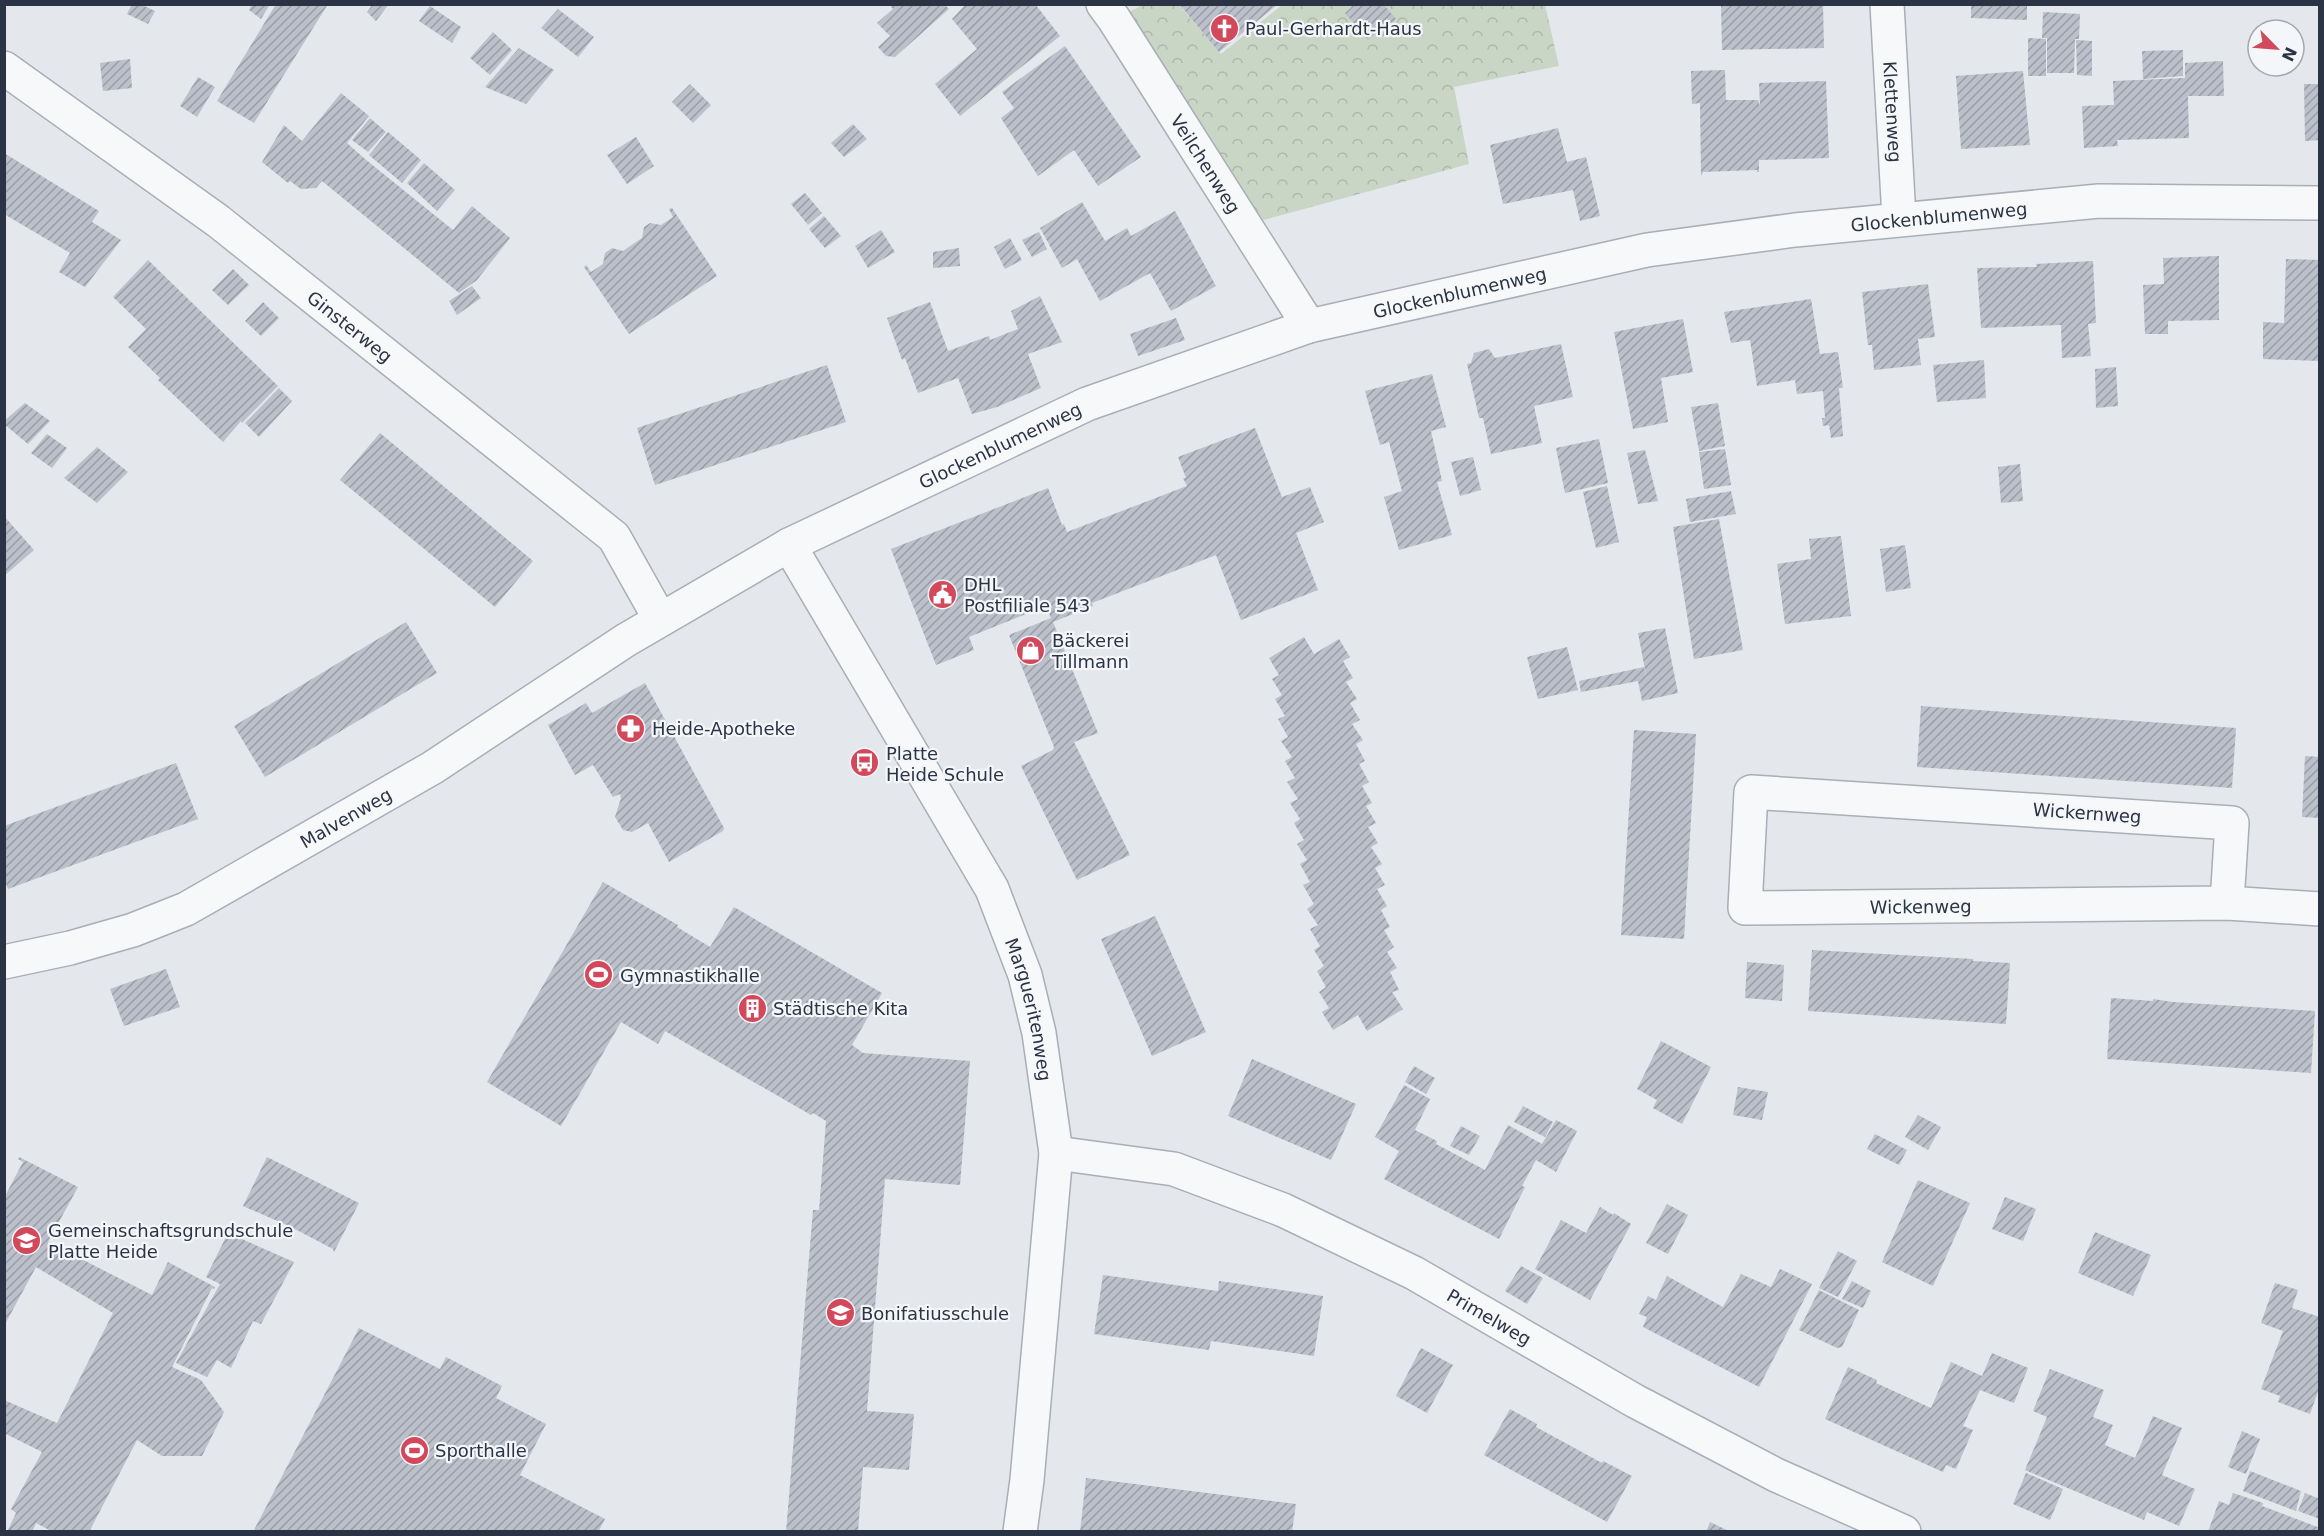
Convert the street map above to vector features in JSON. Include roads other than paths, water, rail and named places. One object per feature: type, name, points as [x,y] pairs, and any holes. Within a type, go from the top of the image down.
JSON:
[{"type":"street","name":"Veilchenweg","points":[[1103,4],[1309,326]]},
{"type":"street","name":"Klettenweg","points":[[1887,4],[1899,218]]},
{"type":"street","name":"Ginsterweg","points":[[4,68],[218,221],[614,537],[660,619]]},
{"type":"street","name":"Glockenblumenweg","points":[[660,619],[789,545],[1087,404],[1309,326],[1647,250],[1795,230],[1899,218],[2098,201],[2319,203]]},
{"type":"street","name":"Margueritenweg","points":[[789,545],[992,889],[1024,975],[1039,1034],[1056,1153],[1027,1480],[1020,1532]]},
{"type":"street","name":"Malvenweg","points":[[4,962],[70,948],[133,930],[186,909],[432,768],[660,619]]},
{"type":"street","name":"Wickenweg","points":[[1861,799],[1751,792],[1745,908],[2227,903],[2319,909]]},
{"type":"street","name":"Wickernweg","points":[[1861,799],[2232,823],[2227,903]]},
{"type":"street","name":"Primelweg","points":[[1056,1153],[1173,1169],[1283,1210],[1414,1273],[1635,1401],[1776,1475],[1904,1532]]},
{"type":"place","name":"Paul-Gerhardt-Haus","points":[[1224,28]]},
{"type":"place","name":"DHL Postfiliale 543","points":[[943,594]]},
{"type":"place","name":"Bäckerei Tillmann","points":[[1031,650]]},
{"type":"place","name":"Heide-Apotheke","points":[[631,728]]},
{"type":"place","name":"Platte Heide Schule","points":[[865,763]]},
{"type":"place","name":"Gymnastikhalle","points":[[599,975]]},
{"type":"place","name":"Städtische Kita","points":[[752,1008]]},
{"type":"place","name":"Gemeinschaftsgrundschule Platte Heide","points":[[27,1240]]},
{"type":"place","name":"Bonifatiusschule","points":[[840,1313]]},
{"type":"place","name":"Sporthalle","points":[[414,1450]]}]
